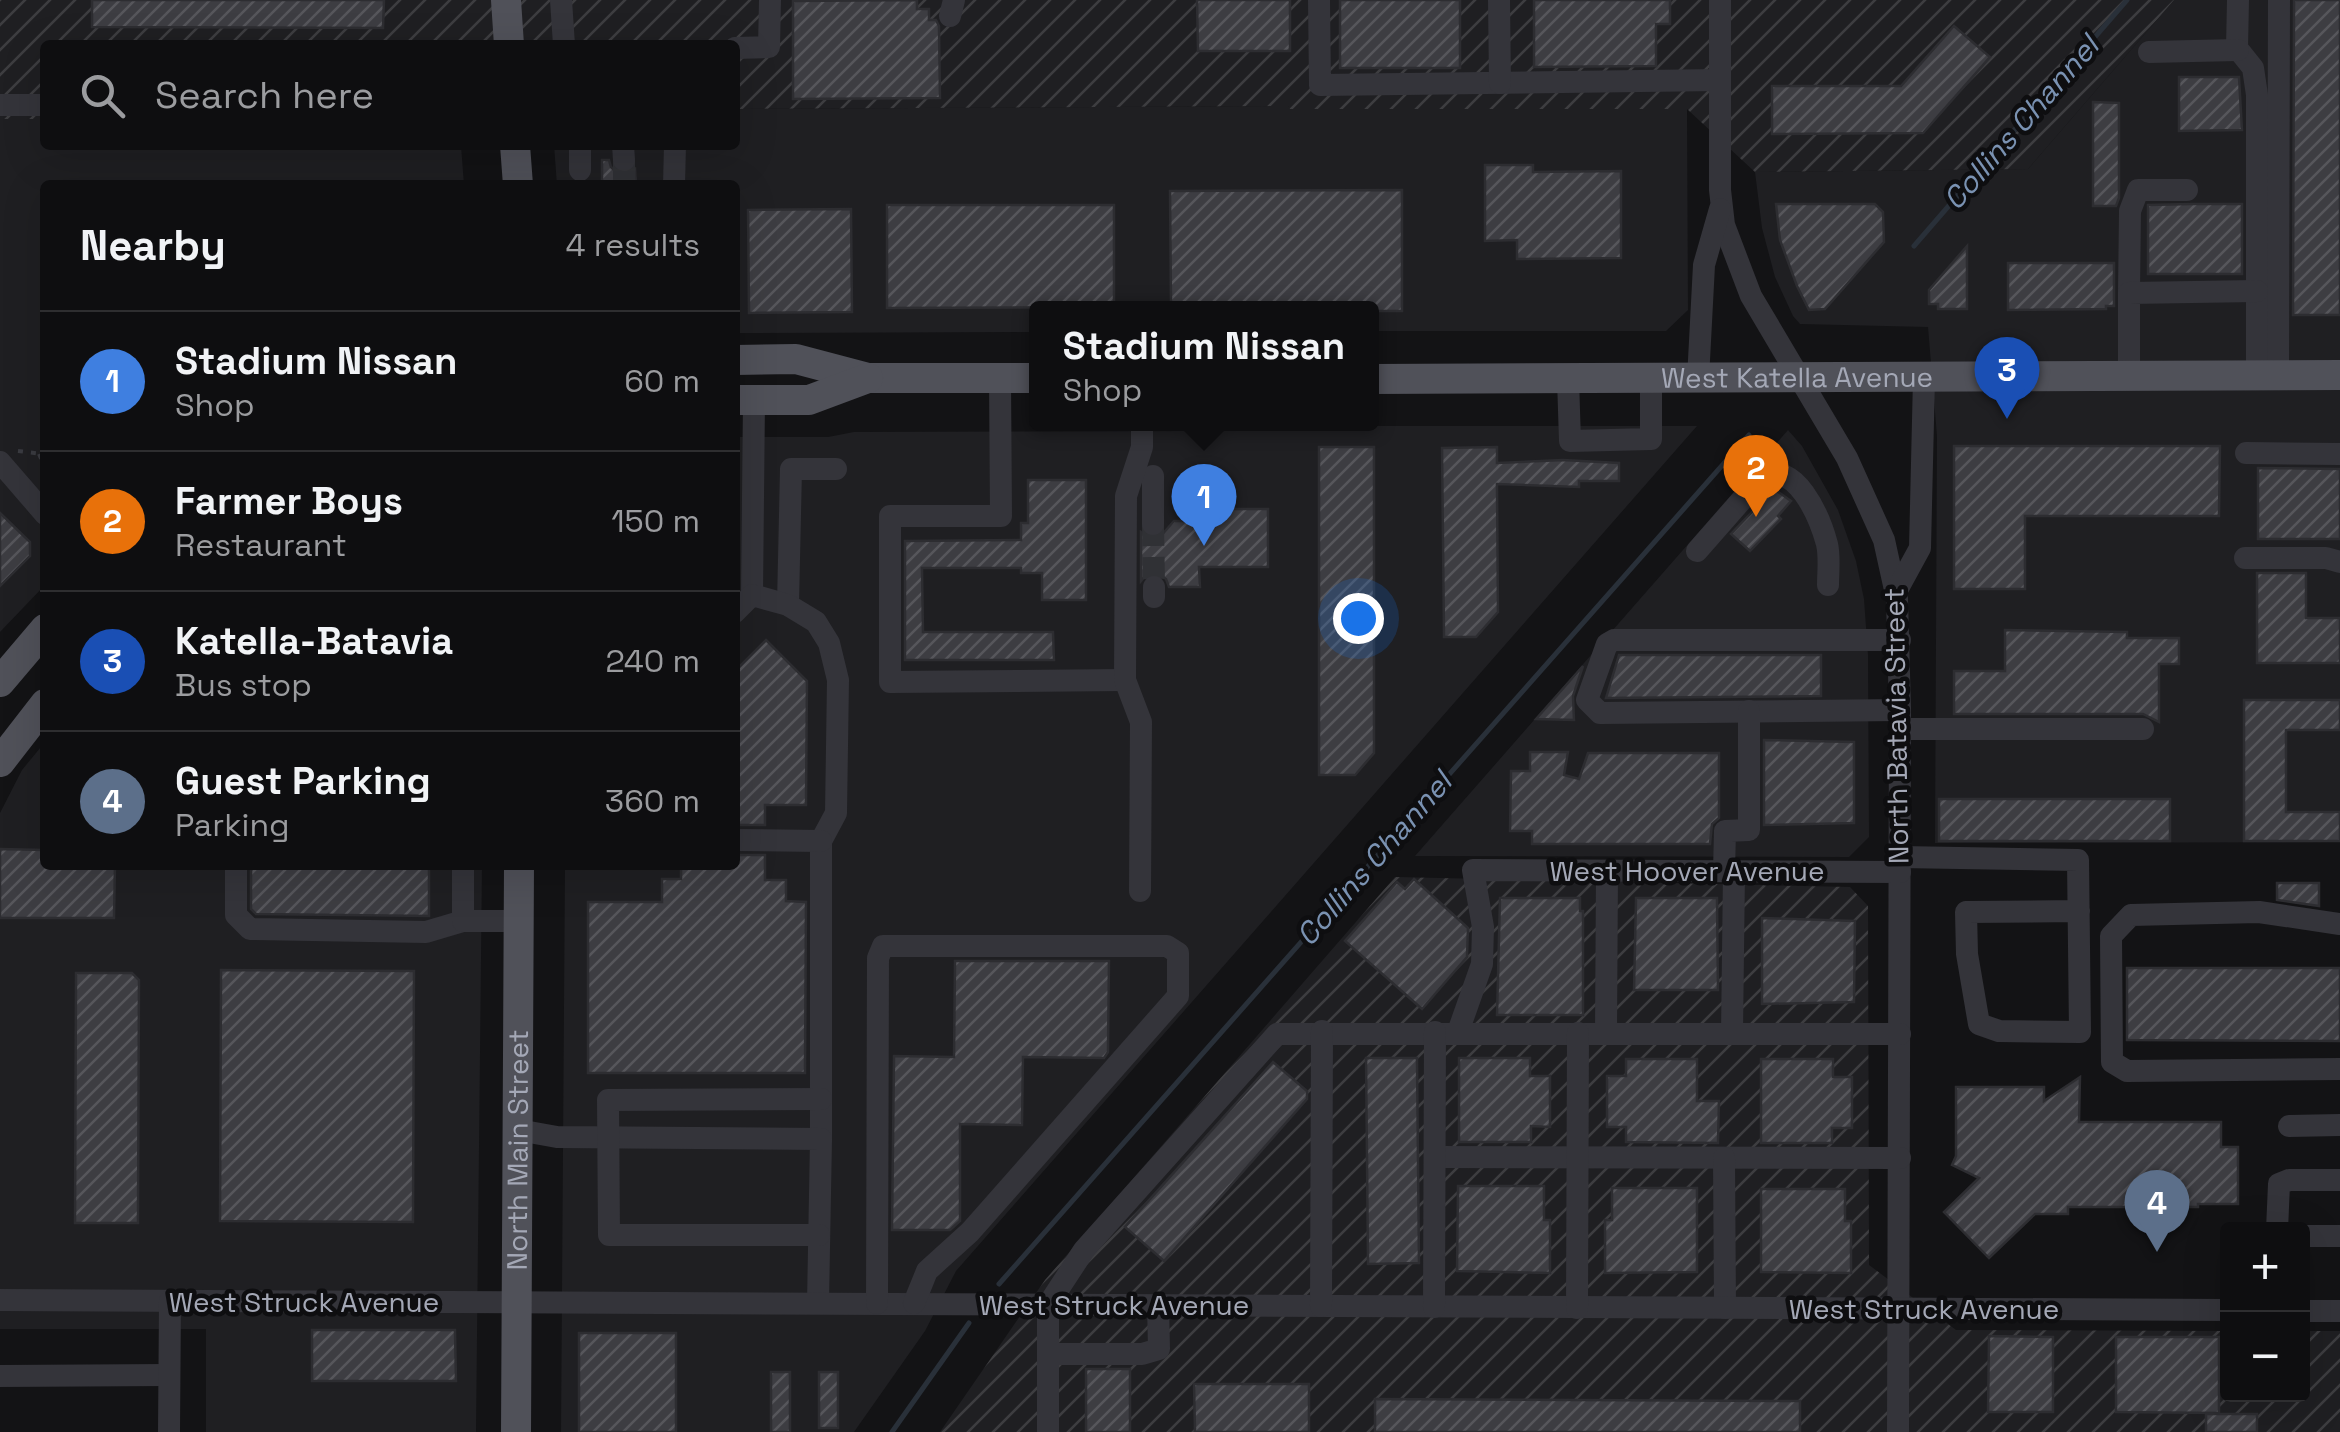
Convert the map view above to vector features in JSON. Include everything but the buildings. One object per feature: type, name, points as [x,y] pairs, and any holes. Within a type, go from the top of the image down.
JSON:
[{"type":"main road","points":[[506,0],[509,40]]},
{"type":"main road","points":[[515,150],[518,180]]},
{"type":"main road","points":[[740,360],[796,359],[868,378],[1029,378]]},
{"type":"main road","name":"West Katella Avenue","points":[[1379,379],[2340,376]]},
{"type":"main road","points":[[744,400],[809,400],[868,378]]},
{"type":"main road","points":[[0,682],[40,635]]},
{"type":"main road","points":[[0,762],[40,710]]},
{"type":"main road","name":"North Main Street","points":[[516,1432],[520,870]]},
{"type":"street","points":[[561,0],[564,40]]},
{"type":"street","points":[[740,48],[770,47],[770,0]]},
{"type":"street","points":[[1320,0],[1320,85],[1720,80]]},
{"type":"street","points":[[1500,0],[1500,82]]},
{"type":"street","name":"North Batavia Street","points":[[1720,0],[1724,225],[1751,296],[1802,378],[1866,496],[1884,540],[1896,592],[1900,640],[1898,1432]]},
{"type":"street","points":[[2238,0],[2238,50],[2253,68],[2257,95],[2257,291],[2268,376]]},
{"type":"street","points":[[2268,376],[2279,0]]},
{"type":"street","points":[[2150,52],[2238,50]]},
{"type":"street","points":[[0,105],[40,105]]},
{"type":"street","points":[[580,150],[580,170]]},
{"type":"street","points":[[674,180],[675,150]]},
{"type":"street","points":[[2129,377],[2130,212],[2138,190],[2188,190]]},
{"type":"street","points":[[1698,379],[1704,264],[1721,206]]},
{"type":"street","points":[[2129,293],[2257,291]]},
{"type":"street","points":[[1000,378],[1001,516],[890,516],[890,682],[1125,680]]},
{"type":"street","points":[[1896,592],[1920,548],[1924,378]]},
{"type":"street","points":[[1568,379],[1570,441],[1652,439],[1651,379]]},
{"type":"street","points":[[744,400],[743,603],[788,606],[816,622],[829,643],[838,680],[836,813],[821,841],[818,1302]]},
{"type":"street","points":[[1140,891],[1141,722],[1125,680],[1126,496],[1142,447],[1142,431]]},
{"type":"street","points":[[2246,453],[2340,454]]},
{"type":"street","points":[[6,456],[40,507]]},
{"type":"street","points":[[788,606],[791,469],[836,469]]},
{"type":"street","points":[[1697,551],[1761,478],[1777,472],[1792,480],[1813,512],[1827,544],[1828,585]]},
{"type":"street","points":[[1153,476],[1153,524]]},
{"type":"street","points":[[2245,558],[2326,558],[2340,562]]},
{"type":"street","points":[[1900,640],[1614,640],[1608,644],[1587,700],[1600,713],[1749,711],[2143,729]]},
{"type":"street","points":[[1732,1034],[1729,871],[1724,831],[1749,830],[1749,711]]},
{"type":"street","points":[[740,840],[821,841]]},
{"type":"street","name":"West Hoover Avenue","points":[[1446,1032],[1482,964],[1483,927],[1473,870],[1729,871],[2078,860],[2079,911]]},
{"type":"street","points":[[236,870],[236,915],[250,929],[426,932],[463,921],[519,921]]},
{"type":"street","points":[[463,921],[464,870]]},
{"type":"street","points":[[1606,1033],[1607,871]]},
{"type":"street","points":[[2079,911],[2080,1032],[1999,1031],[1979,1024],[1967,954],[1966,912],[2079,911]]},
{"type":"street","points":[[2340,924],[2259,912],[2131,915],[2111,936],[2112,1062],[2127,1071],[2340,1069]]},
{"type":"street","points":[[877,1303],[878,958],[884,946],[1167,946],[1178,953],[1178,996],[970,1232],[927,1271],[914,1303]]},
{"type":"street","points":[[1322,1032],[1322,1306]]},
{"type":"street","points":[[1434,1307],[1435,1157],[1446,1032]]},
{"type":"street","points":[[1577,1308],[1578,1033]]},
{"type":"street","points":[[1048,1432],[1048,1305],[1084,1250],[1277,1034],[1900,1034]]},
{"type":"street","points":[[819,1236],[610,1236],[608,1100],[821,1099]]},
{"type":"street","points":[[2289,1126],[2340,1125]]},
{"type":"street","points":[[518,1130],[557,1137],[821,1138]]},
{"type":"street","points":[[1435,1157],[1900,1158]]},
{"type":"street","points":[[1724,1158],[1724,1308]]},
{"type":"street","points":[[2278,1222],[2279,1184],[2289,1180],[2340,1180]]},
{"type":"street","points":[[2310,1236],[2340,1236]]},
{"type":"street","name":"West Struck Avenue","points":[[0,1300],[2220,1310]]},
{"type":"street","points":[[169,1432],[170,1301]]},
{"type":"street","points":[[1048,1354],[1142,1354],[1159,1349],[1158,1305]]},
{"type":"street","points":[[2310,1311],[2340,1311]]},
{"type":"street","points":[[0,1376],[169,1375]]},
{"type":"path","points":[[6,456],[40,454]]},
{"type":"shaded area","points":[[0,0],[2174,0],[2028,169],[1755,172],[1687,109],[740,109],[740,40],[40,40],[40,119],[0,119]]},
{"type":"shaded area","points":[[2174,0],[2340,0],[2340,842],[1935,843],[1937,436],[1928,327],[1800,324],[1775,277],[1762,228],[1755,172],[2028,169]]},
{"type":"shaded area","points":[[740,109],[1687,109],[1688,310],[1666,331],[1379,331],[1379,301],[1029,301],[1029,332],[740,333],[740,180],[557,180],[554,150],[740,150]]},
{"type":"shaded area","points":[[0,119],[40,119],[40,150],[461,150],[464,180],[40,180],[40,590],[0,632]]},
{"type":"shaded area","points":[[1697,426],[956,1271],[925,1331],[854,1432],[561,1432],[565,870],[740,870],[740,437],[828,437],[854,432]]},
{"type":"shaded area","points":[[1788,430],[1802,446],[1838,510],[1864,599],[1869,837],[1849,857],[1415,856]]},
{"type":"shaded area","points":[[40,748],[40,870],[482,870],[476,1432],[206,1432],[206,1329],[0,1329],[0,813],[22,770]]},
{"type":"shaded area","points":[[1395,877],[1850,887],[1868,906],[1869,1265],[1956,1330],[2220,1331],[2220,1402],[2310,1402],[2310,1331],[2340,1331],[2340,1432],[940,1432],[1045,1280]]},
{"type":"waterway","name":"Collins Channel","points":[[1914,246],[2127,0]]},
{"type":"waterway","name":"Collins Channel","points":[[999,1284],[1749,435]]},
{"type":"waterway","name":"Collins Channel","points":[[892,1432],[969,1323]]},
{"type":"tunnel","points":[[624,160],[624,180]]},
{"type":"tunnel","points":[[1153,524],[1154,587]]},
{"type":"place","name":"Katella-Batavia","points":[[2007,419]]},
{"type":"place","name":"Farmer Boys","points":[[1756,517]]},
{"type":"place","name":"Stadium Nissan","points":[[1204,546]]},
{"type":"place","name":"Guest Parking","points":[[2157,1252]]}]
